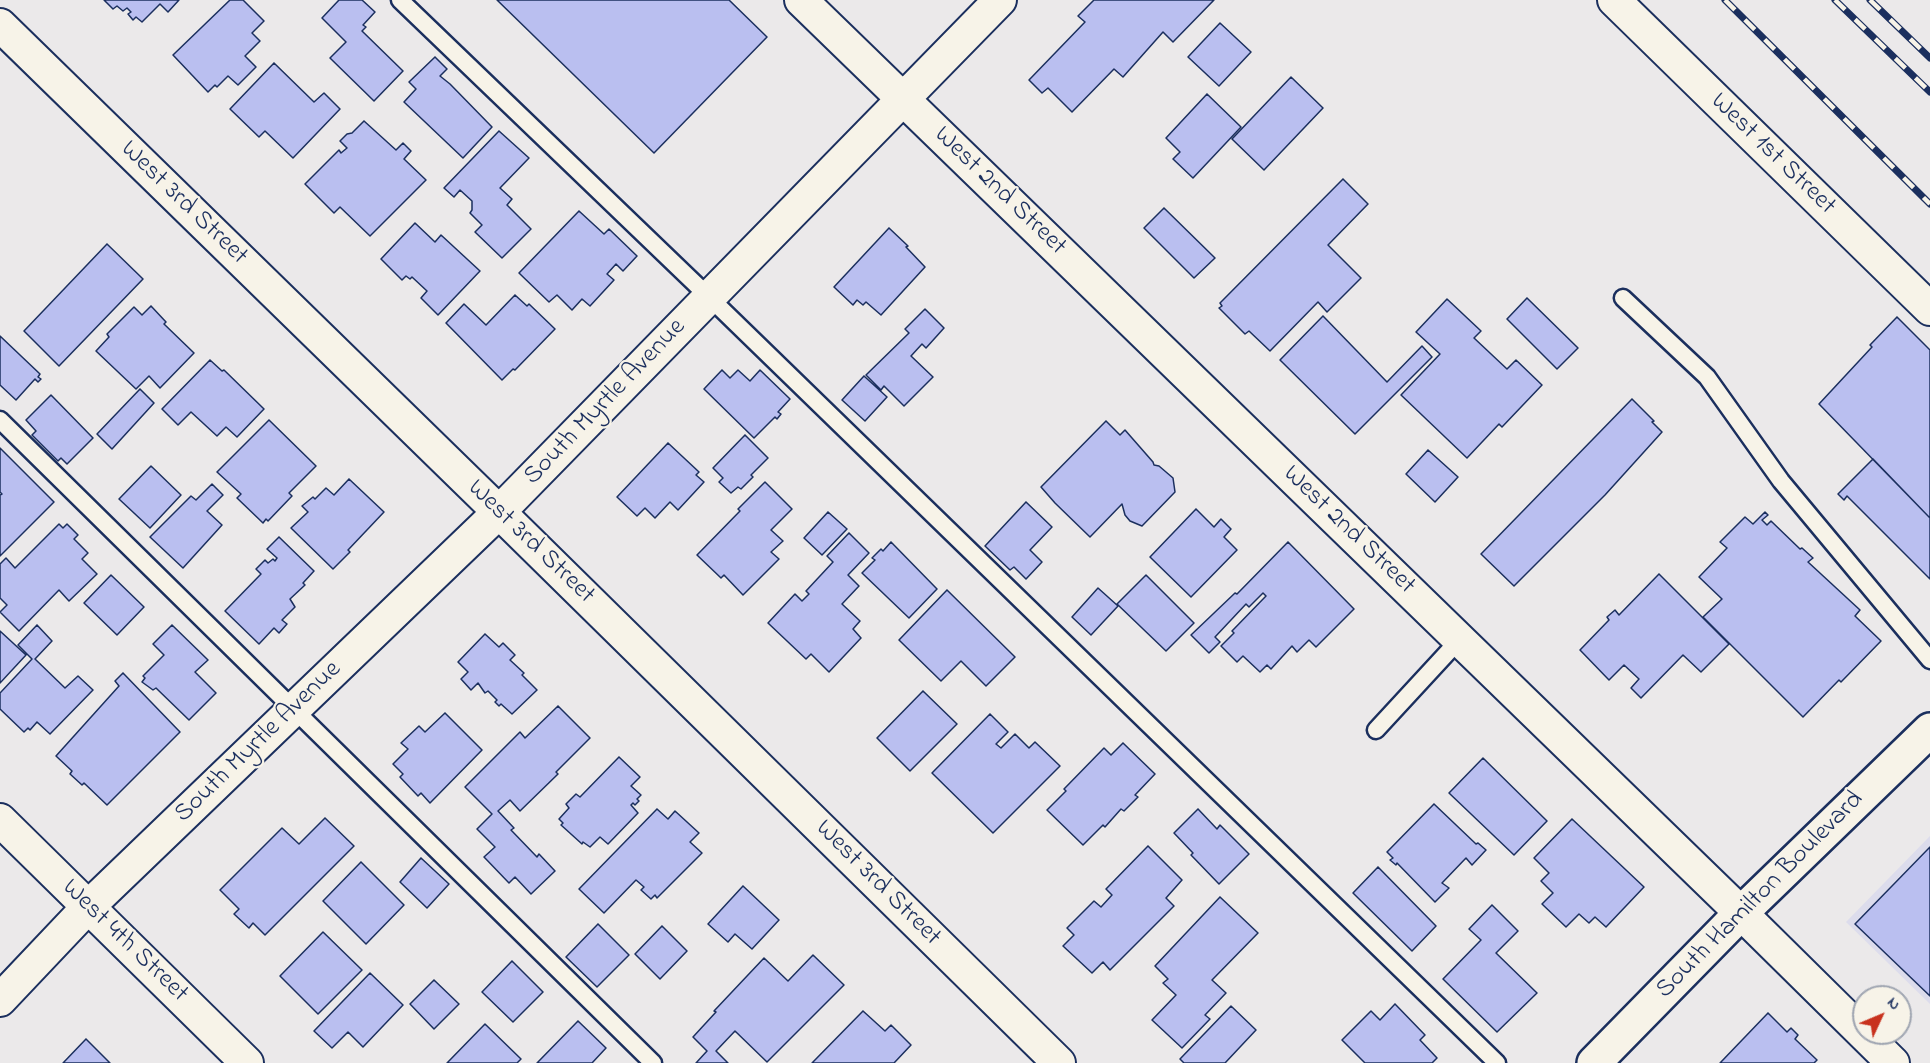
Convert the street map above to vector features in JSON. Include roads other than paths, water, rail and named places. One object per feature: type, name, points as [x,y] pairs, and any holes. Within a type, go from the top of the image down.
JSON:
[{"type":"street","name":"West 2nd Street","points":[[801,0],[1893,1063]]},
{"type":"street","name":"South Myrtle Avenue","points":[[0,1000],[88,907],[499,512],[1000,0]]},
{"type":"street","name":"West 1st Street","points":[[1614,0],[1930,309]]},
{"type":"street","name":"West 3rd Street","points":[[0,25],[1059,1063]]},
{"type":"street","name":"South Hamilton Boulevard","points":[[1594,1063],[1741,913],[1930,730]]},
{"type":"street","name":"West 4th Street","points":[[0,820],[248,1063]]},
{"type":"lane","points":[[400,0],[1497,1063]]},
{"type":"lane","points":[[1623,298],[1707,376],[1781,481],[1930,660]]},
{"type":"lane","points":[[0,420],[653,1063]]},
{"type":"lane","points":[[1376,730],[1460,639]]},
{"type":"railway","points":[[1725,0],[1930,204]]},
{"type":"railway","points":[[1835,0],[1930,92]]},
{"type":"railway","points":[[1870,0],[1930,58]]}]
